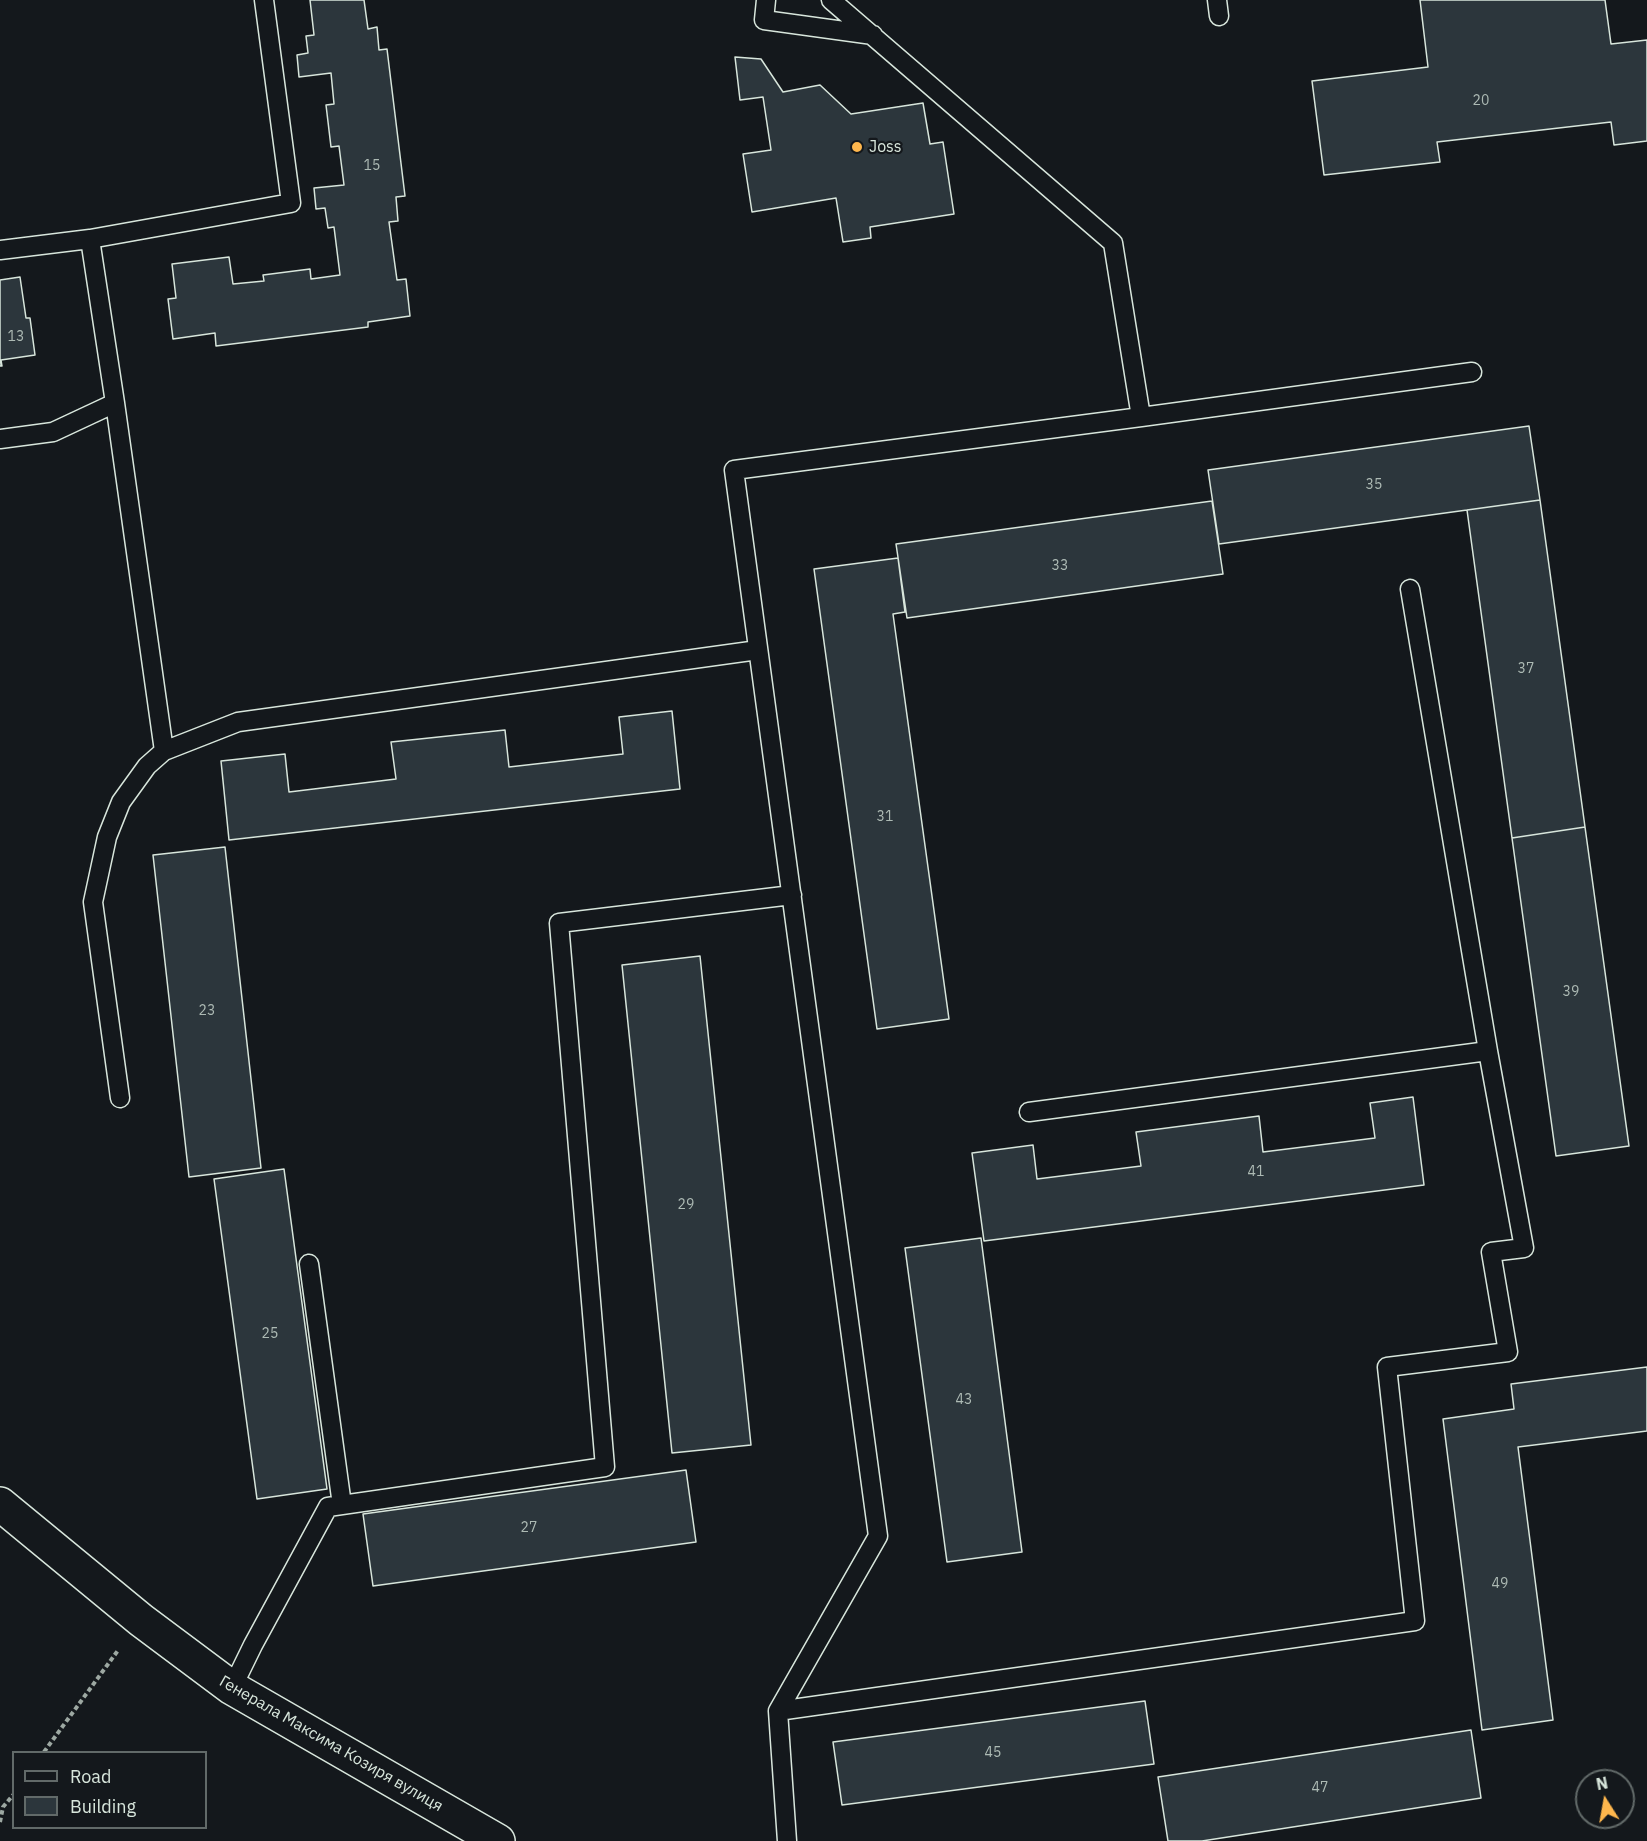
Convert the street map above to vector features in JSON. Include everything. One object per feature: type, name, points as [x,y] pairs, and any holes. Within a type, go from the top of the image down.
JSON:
[{"type":"street","name":"Генерала Максима Козиря вулиця","points":[[5,1514],[232,1688],[498,1841]]},
{"type":"lane","points":[[0,250],[90,239],[291,203],[264,0]]},
{"type":"lane","points":[[766,0],[764,20],[873,35]]},
{"type":"lane","points":[[831,0],[1113,243],[1141,417]]},
{"type":"lane","points":[[90,239],[164,751]]},
{"type":"lane","points":[[787,1841],[778,1711],[878,1536],[734,470],[1472,372]]},
{"type":"lane","points":[[0,439],[53,432],[115,403]]},
{"type":"lane","points":[[778,1711],[1415,1621],[1387,1368],[1508,1352],[1491,1252],[1524,1248],[1488,1051],[1410,590]]},
{"type":"lane","points":[[120,1098],[93,902],[108,837],[121,802],[147,766],[164,751],[238,722],[758,650]]},
{"type":"lane","points":[[232,1688],[328,1507],[606,1467],[559,923],[792,895]]},
{"type":"lane","points":[[1029,1112],[1488,1051]]},
{"type":"lane","points":[[309,1263],[342,1505]]},
{"type":"path","points":[[45,1751],[141,1620]]},
{"type":"path","points":[[0,1822],[3,1807],[12,1796]]},
{"type":"building","points":[[310,0],[364,0],[368,29],[377,27],[379,50],[387,49],[405,196],[396,197],[398,221],[389,222],[397,280],[406,279],[410,316],[368,322],[368,327],[216,346],[215,333],[173,339],[168,299],[176,298],[172,264],[229,257],[233,284],[264,281],[263,275],[310,269],[311,279],[340,275],[334,227],[328,228],[325,208],[316,209],[314,188],[344,185],[339,146],[331,147],[326,105],[334,104],[331,73],[299,77],[297,55],[308,53],[306,36],[314,35]]},
{"type":"building","points":[[1420,0],[1605,0],[1611,44],[1647,40],[1647,141],[1614,145],[1611,122],[1437,142],[1440,162],[1324,175],[1312,81],[1428,67]]},
{"type":"building","name":"Joss","points":[[735,57],[761,59],[783,92],[820,85],[851,114],[923,103],[930,144],[943,142],[954,214],[870,227],[871,238],[843,242],[836,198],[752,212],[743,154],[771,150],[763,97],[740,100]]},
{"type":"building","points":[[20,277],[26,318],[30,318],[35,355],[1,360],[2,366],[0,366],[0,280]]},
{"type":"building","points":[[1529,426],[1540,500],[1219,544],[1208,470]]},
{"type":"building","points":[[1540,500],[1585,827],[1512,838],[1467,510]]},
{"type":"building","points":[[1212,501],[1223,574],[907,618],[896,544]]},
{"type":"building","points":[[898,558],[905,612],[893,614],[949,1019],[877,1029],[814,569]]},
{"type":"building","points":[[672,711],[680,789],[229,840],[221,761],[285,754],[289,792],[396,779],[391,742],[505,730],[509,767],[623,754],[619,717]]},
{"type":"building","points":[[1585,827],[1629,1146],[1556,1156],[1512,838]]},
{"type":"building","points":[[225,847],[261,1168],[189,1177],[153,855]]},
{"type":"building","points":[[700,956],[751,1445],[672,1453],[622,965]]},
{"type":"building","points":[[1413,1097],[1424,1185],[984,1241],[972,1153],[1033,1145],[1037,1179],[1141,1166],[1136,1132],[1259,1116],[1263,1152],[1375,1138],[1370,1103]]},
{"type":"building","points":[[284,1169],[327,1489],[257,1499],[214,1179]]},
{"type":"building","points":[[981,1238],[1022,1552],[947,1562],[905,1248]]},
{"type":"building","points":[[1647,1367],[1647,1431],[1518,1447],[1553,1720],[1482,1730],[1443,1419],[1514,1409],[1511,1384]]},
{"type":"building","points":[[686,1470],[696,1542],[373,1586],[363,1514]]},
{"type":"building","points":[[1145,1701],[1154,1764],[842,1805],[833,1742]]},
{"type":"building","points":[[1471,1730],[1481,1798],[1202,1841],[1168,1841],[1158,1777]]},
{"type":"place","name":"Joss","points":[[857,147]]}]
